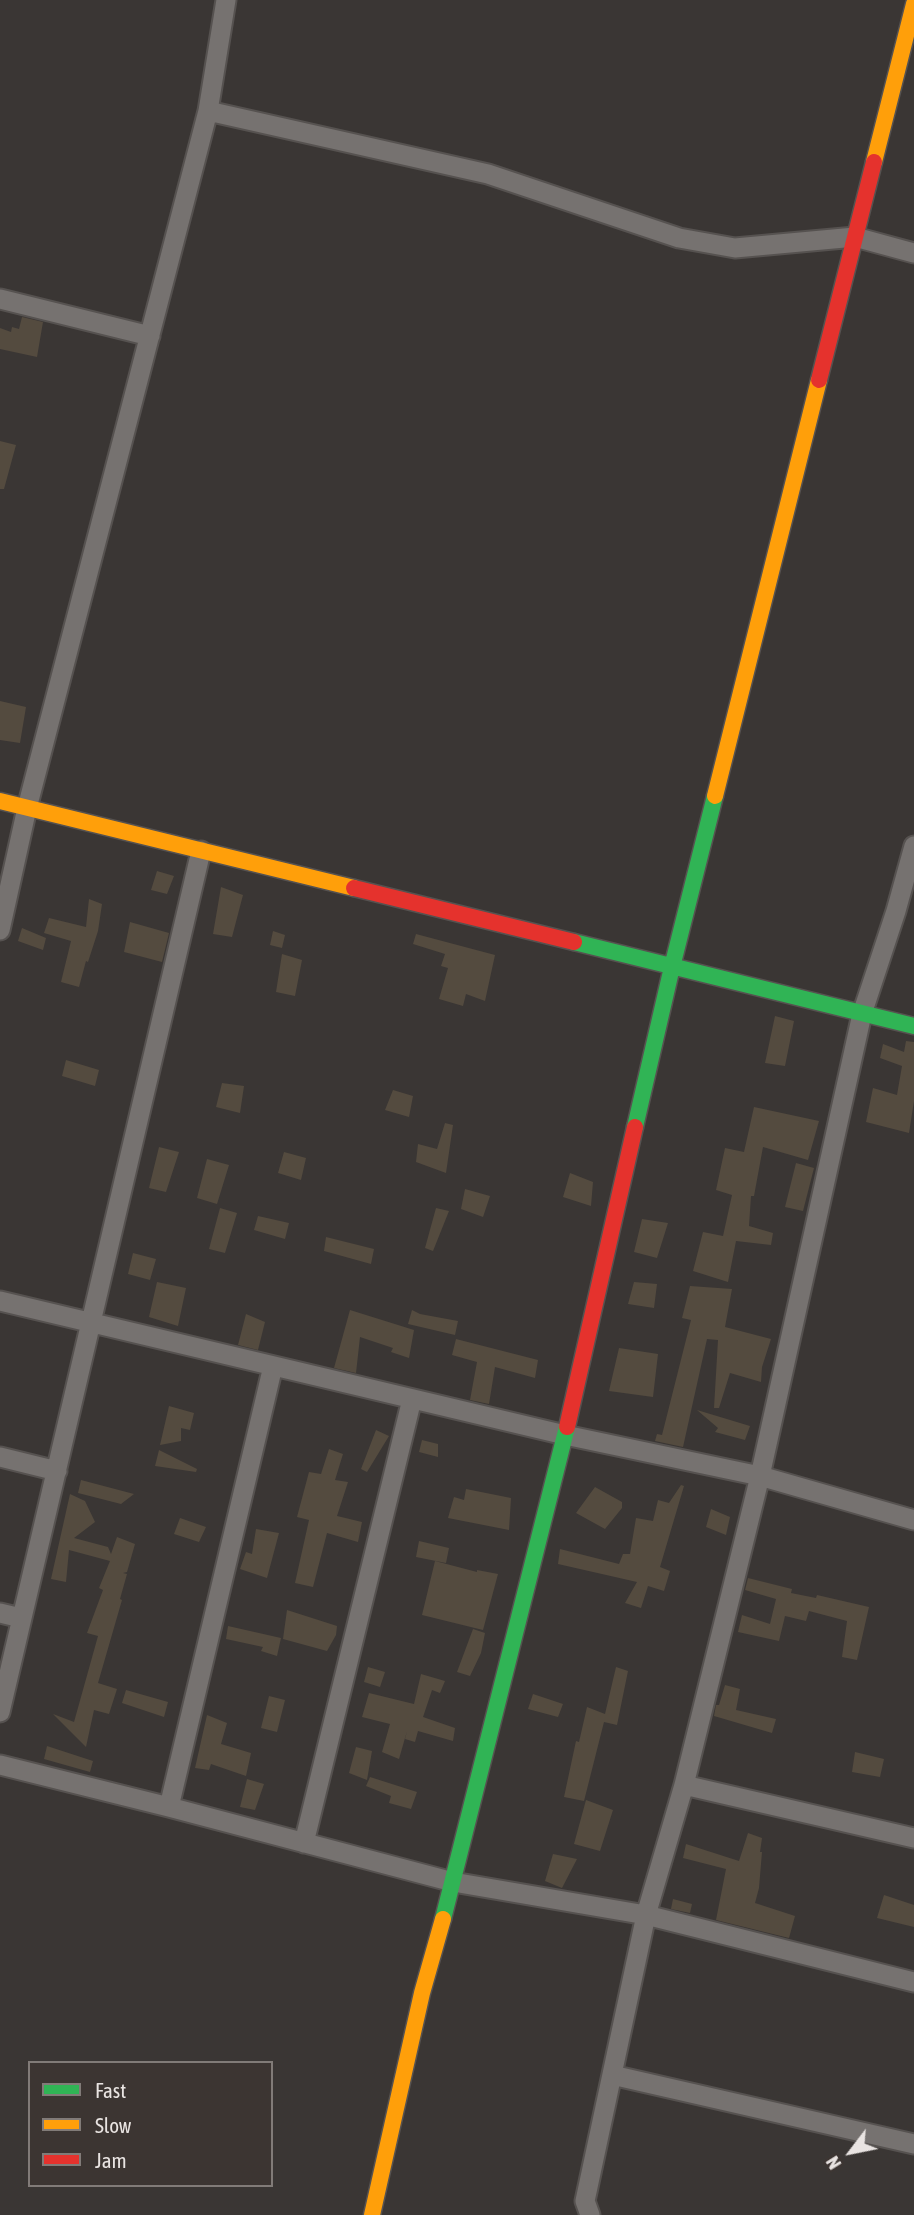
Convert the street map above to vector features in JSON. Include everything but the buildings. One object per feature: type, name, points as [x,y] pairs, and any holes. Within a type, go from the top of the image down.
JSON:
[{"type":"street","points":[[0,930],[27,808],[208,111],[226,0]]},
{"type":"street","points":[[372,2215],[422,1993],[453,1882],[565,1435],[672,967],[914,4]]},
{"type":"street","points":[[208,111],[488,174],[679,238],[735,248],[855,237],[914,253]]},
{"type":"street","points":[[0,299],[150,336]]},
{"type":"street","points":[[0,801],[914,1026]]},
{"type":"street","points":[[590,2215],[585,2201],[646,1915],[684,1785],[760,1476],[862,1014],[914,846]]},
{"type":"street","points":[[0,1712],[201,851]]},
{"type":"street","points":[[0,1301],[565,1435],[760,1476],[914,1520]]},
{"type":"street","points":[[169,1807],[273,1366]]},
{"type":"street","points":[[304,1843],[412,1399]]},
{"type":"street","points":[[0,1457],[57,1471]]},
{"type":"street","points":[[0,1613],[21,1618]]},
{"type":"street","points":[[0,1765],[453,1882],[646,1915],[914,1982]]},
{"type":"street","points":[[684,1785],[914,1838]]},
{"type":"street","points":[[612,2075],[914,2144]]},
{"type":"traffic: fast","points":[[635,1127],[715,796]]},
{"type":"traffic: fast","points":[[574,942],[914,1026]]},
{"type":"traffic: fast","points":[[443,1919],[567,1427]]},
{"type":"traffic: slow","points":[[874,162],[914,4]]},
{"type":"traffic: slow","points":[[715,796],[819,380]]},
{"type":"traffic: slow","points":[[0,801],[354,888]]},
{"type":"traffic: slow","points":[[372,2215],[422,1993],[443,1919]]},
{"type":"traffic: jam","points":[[819,380],[874,162]]},
{"type":"traffic: jam","points":[[354,888],[574,942]]},
{"type":"traffic: jam","points":[[567,1427],[635,1127]]}]
